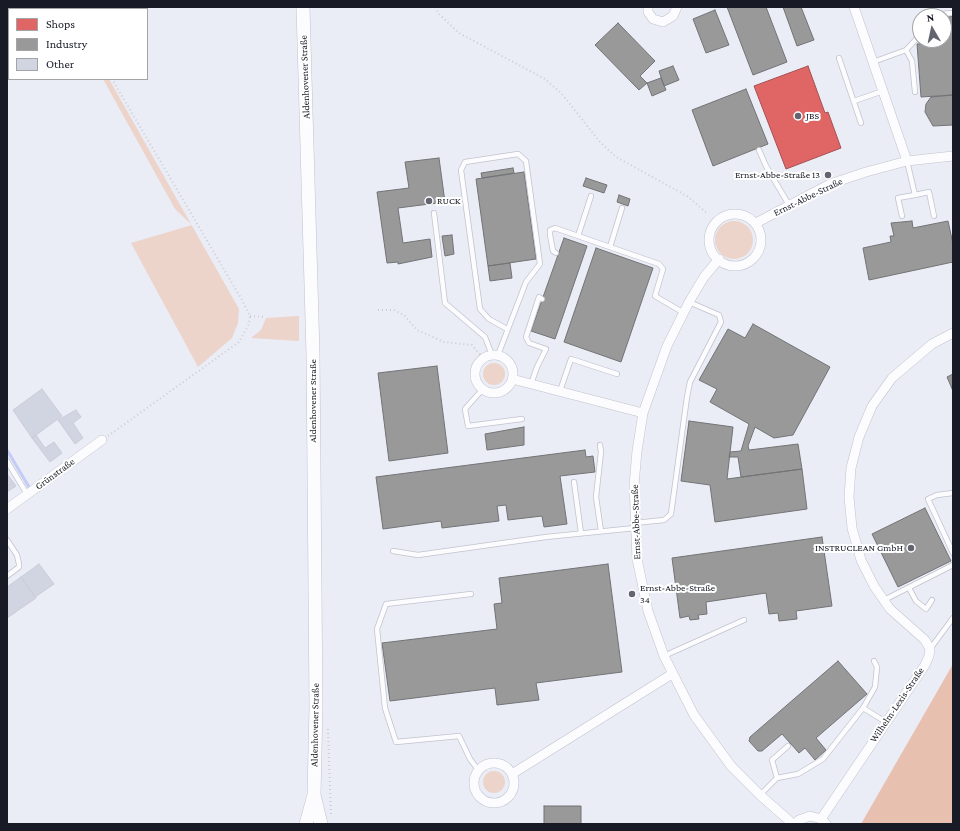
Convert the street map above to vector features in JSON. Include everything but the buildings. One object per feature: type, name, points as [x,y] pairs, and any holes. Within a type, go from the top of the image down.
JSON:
[{"type":"main road","name":"Aldenhovener Straße","points":[[303,7],[313,354],[316,707],[314,795],[306,824]]},
{"type":"main road","name":"Aldenhovener Straße","points":[[314,795],[321,824]]},
{"type":"street","points":[[648,7],[648,12],[654,19],[663,22],[673,16],[677,7]]},
{"type":"street","points":[[854,7],[907,161]]},
{"type":"street","name":"Ernst-Abbe-Straße","points":[[756,223],[830,184],[907,161],[953,156]]},
{"type":"street","points":[[736,214],[744,215],[756,223],[761,238],[757,253],[753,259],[746,263],[732,265],[718,259],[713,253],[710,238],[715,224],[728,215],[736,214]]},
{"type":"street","name":"Ernst-Abbe-Straße","points":[[718,259],[689,302],[667,346],[644,413],[637,451],[634,486],[637,559],[643,591],[664,656],[694,715],[712,742],[732,766],[760,795],[794,824],[799,820],[810,816],[823,822]]},
{"type":"street","points":[[930,649],[925,640],[908,626],[884,600],[874,586],[861,560],[852,528],[849,497],[851,468],[859,437],[872,406],[892,378],[932,344],[952,336]]},
{"type":"street","points":[[491,356],[504,357],[512,367],[512,379],[510,385],[500,393],[494,394],[482,390],[478,386],[474,374],[478,362],[491,356]]},
{"type":"street","points":[[512,379],[644,413]]},
{"type":"street","name":"Grünstraße","points":[[7,509],[102,440]]},
{"type":"street","name":"Wilhelm-Lexis-Straße","points":[[823,822],[886,722],[925,665],[930,649]]},
{"type":"street","points":[[512,774],[672,674]]},
{"type":"street","points":[[490,763],[503,765],[512,774],[514,786],[512,792],[502,801],[489,802],[483,799],[476,789],[474,782],[478,771],[490,763]]},
{"type":"lane","points":[[873,62],[906,50],[912,44]]},
{"type":"lane","points":[[906,50],[912,61],[915,92]]},
{"type":"lane","points":[[839,58],[861,123]]},
{"type":"lane","points":[[854,101],[883,92]]},
{"type":"lane","points":[[758,150],[788,205]]},
{"type":"lane","points":[[491,356],[507,329],[526,282],[540,264],[526,160],[518,154],[465,162],[461,170],[480,309],[489,319],[507,329]]},
{"type":"lane","points":[[907,161],[915,195]]},
{"type":"lane","points":[[902,216],[898,198],[929,192],[934,216]]},
{"type":"lane","points":[[578,236],[591,196]]},
{"type":"lane","points":[[610,247],[622,208]]},
{"type":"lane","points":[[434,213],[445,303],[485,337],[491,356]]},
{"type":"lane","points":[[556,253],[553,251],[550,230],[555,228],[659,264],[663,269],[654,296],[684,313]]},
{"type":"lane","points":[[531,384],[536,367],[546,349],[529,344],[526,337],[539,297],[542,298]]},
{"type":"lane","points":[[393,551],[418,555],[601,531],[664,520],[671,514],[690,382],[721,322],[719,316],[689,302]]},
{"type":"lane","points":[[560,392],[571,359],[617,374]]},
{"type":"lane","points":[[482,390],[465,409],[468,426],[522,419]]},
{"type":"lane","points":[[600,445],[601,452],[596,497],[601,531]]},
{"type":"lane","points":[[7,461],[27,494]]},
{"type":"lane","points":[[574,482],[581,533]]},
{"type":"lane","points":[[953,493],[937,495],[928,499],[953,552]]},
{"type":"lane","points":[[7,540],[17,555],[19,567],[7,576]]},
{"type":"lane","points":[[884,600],[953,565]]},
{"type":"lane","points":[[909,588],[916,601],[926,609],[932,600]]},
{"type":"lane","points":[[471,594],[386,604],[377,629],[384,708],[396,742],[458,736],[478,771]]},
{"type":"lane","points":[[930,649],[953,618]]},
{"type":"lane","points":[[664,656],[744,620]]},
{"type":"lane","points":[[760,795],[777,778],[798,774],[823,759],[863,708],[875,687],[877,667],[874,661]]},
{"type":"lane","points":[[863,708],[886,722]]},
{"type":"lane","points":[[777,778],[772,760],[788,746]]},
{"type":"path","points":[[435,7],[439,14],[460,33],[545,78],[562,94],[600,142],[616,158],[687,196],[708,214]]},
{"type":"path","points":[[102,440],[239,342],[249,324],[250,316],[113,80]]},
{"type":"path","points":[[378,310],[394,310],[404,315],[417,330],[444,342],[472,344],[491,356]]},
{"type":"path","points":[[250,316],[266,316]]},
{"type":"shaded area","points":[[104,80],[110,80],[191,224],[175,209]]},
{"type":"shaded area","points":[[730,221],[738,221],[745,224],[750,229],[753,240],[750,251],[745,256],[738,259],[730,259],[723,256],[718,251],[715,244],[715,236],[718,229],[723,224]]},
{"type":"shaded area","points":[[192,225],[239,309],[238,323],[232,338],[198,367],[131,243]]},
{"type":"shaded area","points":[[299,316],[299,341],[251,338],[261,330],[266,318]]},
{"type":"shaded area","points":[[490,363],[498,363],[505,370],[505,378],[498,385],[490,385],[483,378],[483,370]]},
{"type":"shaded area","points":[[953,664],[953,824],[861,824]]},
{"type":"shaded area","points":[[490,771],[498,771],[505,778],[505,786],[498,793],[490,793],[483,786],[483,778]]},
{"type":"waterway","points":[[7,450],[29,487]]},
{"type":"place","name":"JBS","points":[[798,116]]},
{"type":"place","name":"Ernst-Abbe-Straße 13","points":[[828,175]]},
{"type":"place","name":"RUCK","points":[[429,201]]},
{"type":"place","name":"INSTRUCLEAN GmbH","points":[[911,548]]},
{"type":"place","name":"Ernst-Abbe-Straße 34","points":[[632,594]]}]
